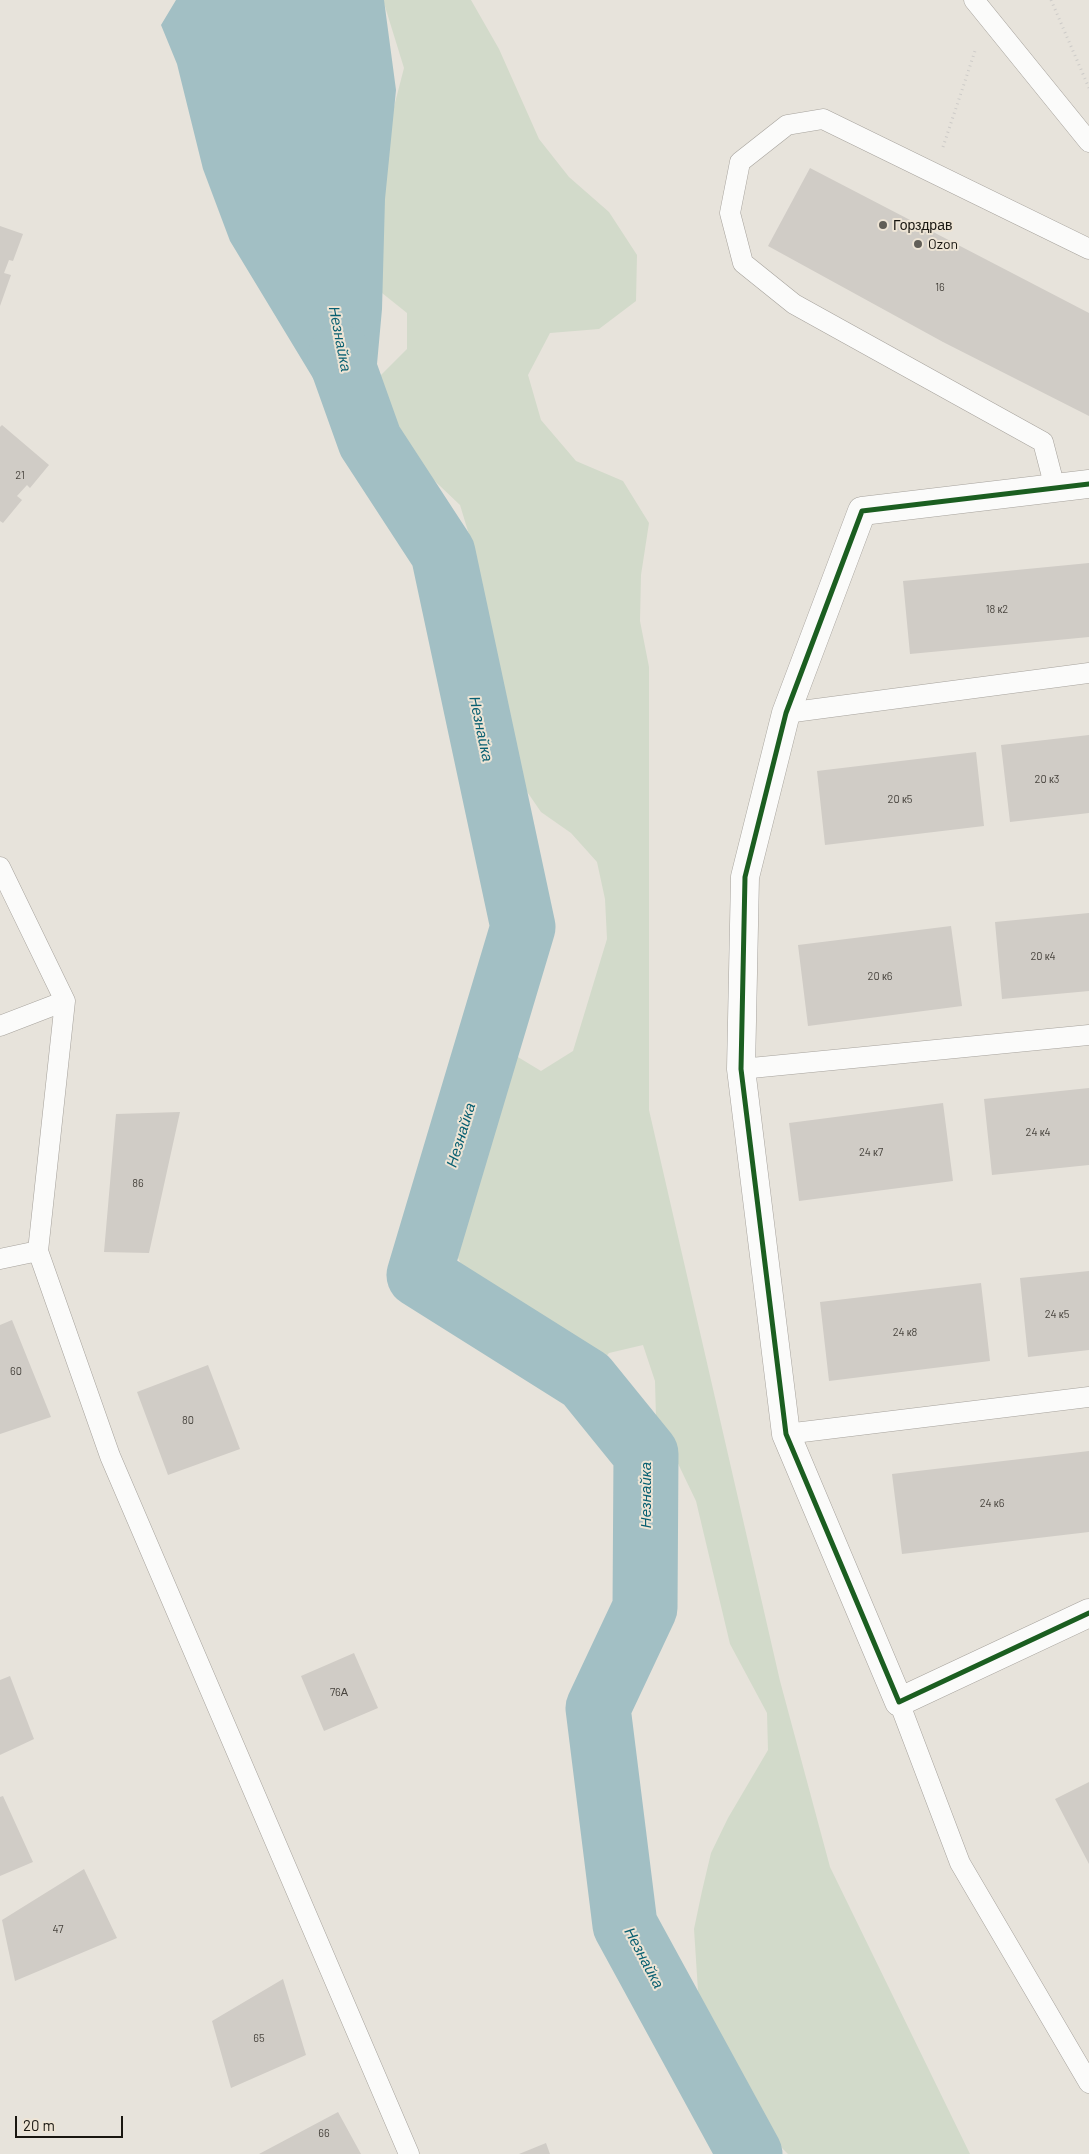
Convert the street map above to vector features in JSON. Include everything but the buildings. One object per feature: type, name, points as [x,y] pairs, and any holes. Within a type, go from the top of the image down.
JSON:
[{"type":"street","points":[[1089,484],[862,511],[786,713],[745,877],[741,1069],[786,1434],[899,1702],[1089,1613]]},
{"type":"lane","points":[[980,8],[1089,142]]},
{"type":"lane","points":[[1055,488],[1043,442],[794,304],[743,263],[730,213],[740,162],[787,125],[823,119],[1089,249]]},
{"type":"lane","points":[[786,713],[1089,673]]},
{"type":"lane","points":[[0,867],[65,1001],[38,1251],[110,1456],[410,2154]]},
{"type":"lane","points":[[0,1026],[65,1001]]},
{"type":"lane","points":[[741,1069],[1089,1035]]},
{"type":"lane","points":[[0,1259],[38,1251]]},
{"type":"lane","points":[[786,1434],[1089,1397]]},
{"type":"lane","points":[[899,1702],[960,1863],[1089,2082]]},
{"type":"path","points":[[1051,0],[1089,88]]},
{"type":"path","points":[[934,174],[980,8]]},
{"type":"green space","points":[[383,0],[471,0],[499,49],[539,139],[569,177],[609,212],[637,255],[636,301],[599,329],[550,333],[528,375],[541,420],[576,461],[623,481],[649,523],[641,575],[640,621],[649,667],[649,1110],[780,1681],[830,1867],[970,2154],[788,2154],[770,2136],[732,2074],[708,2046],[699,2006],[694,1929],[711,1853],[728,1818],[768,1750],[767,1713],[730,1644],[696,1501],[656,1418],[655,1381],[643,1345],[609,1353],[586,1380],[572,1377],[541,1359],[513,1336],[466,1276],[451,1242],[477,1126],[489,1088],[508,1051],[541,1071],[573,1051],[607,939],[605,899],[597,862],[571,833],[541,812],[519,780],[486,698],[481,660],[478,578],[471,541],[460,505],[399,447],[380,412],[380,376],[407,349],[407,313],[352,269],[404,68]]},
{"type":"water","points":[[176,0],[384,0],[396,90],[385,199],[382,309],[370,441],[319,388],[230,241],[203,169],[177,64],[161,25]]},
{"type":"waterway","name":"Незнайка","points":[[340,357],[370,441],[443,553],[523,927],[419,1275],[586,1380],[646,1454],[645,1608],[598,1708],[625,1925],[750,2154]]},
{"type":"cycle path","points":[[1089,484],[862,511],[786,713],[745,877],[741,1069],[786,1434],[899,1702],[1089,1613]]},
{"type":"place","name":"Горздрав","points":[[883,225]]},
{"type":"place","name":"Ozon","points":[[918,244]]}]
